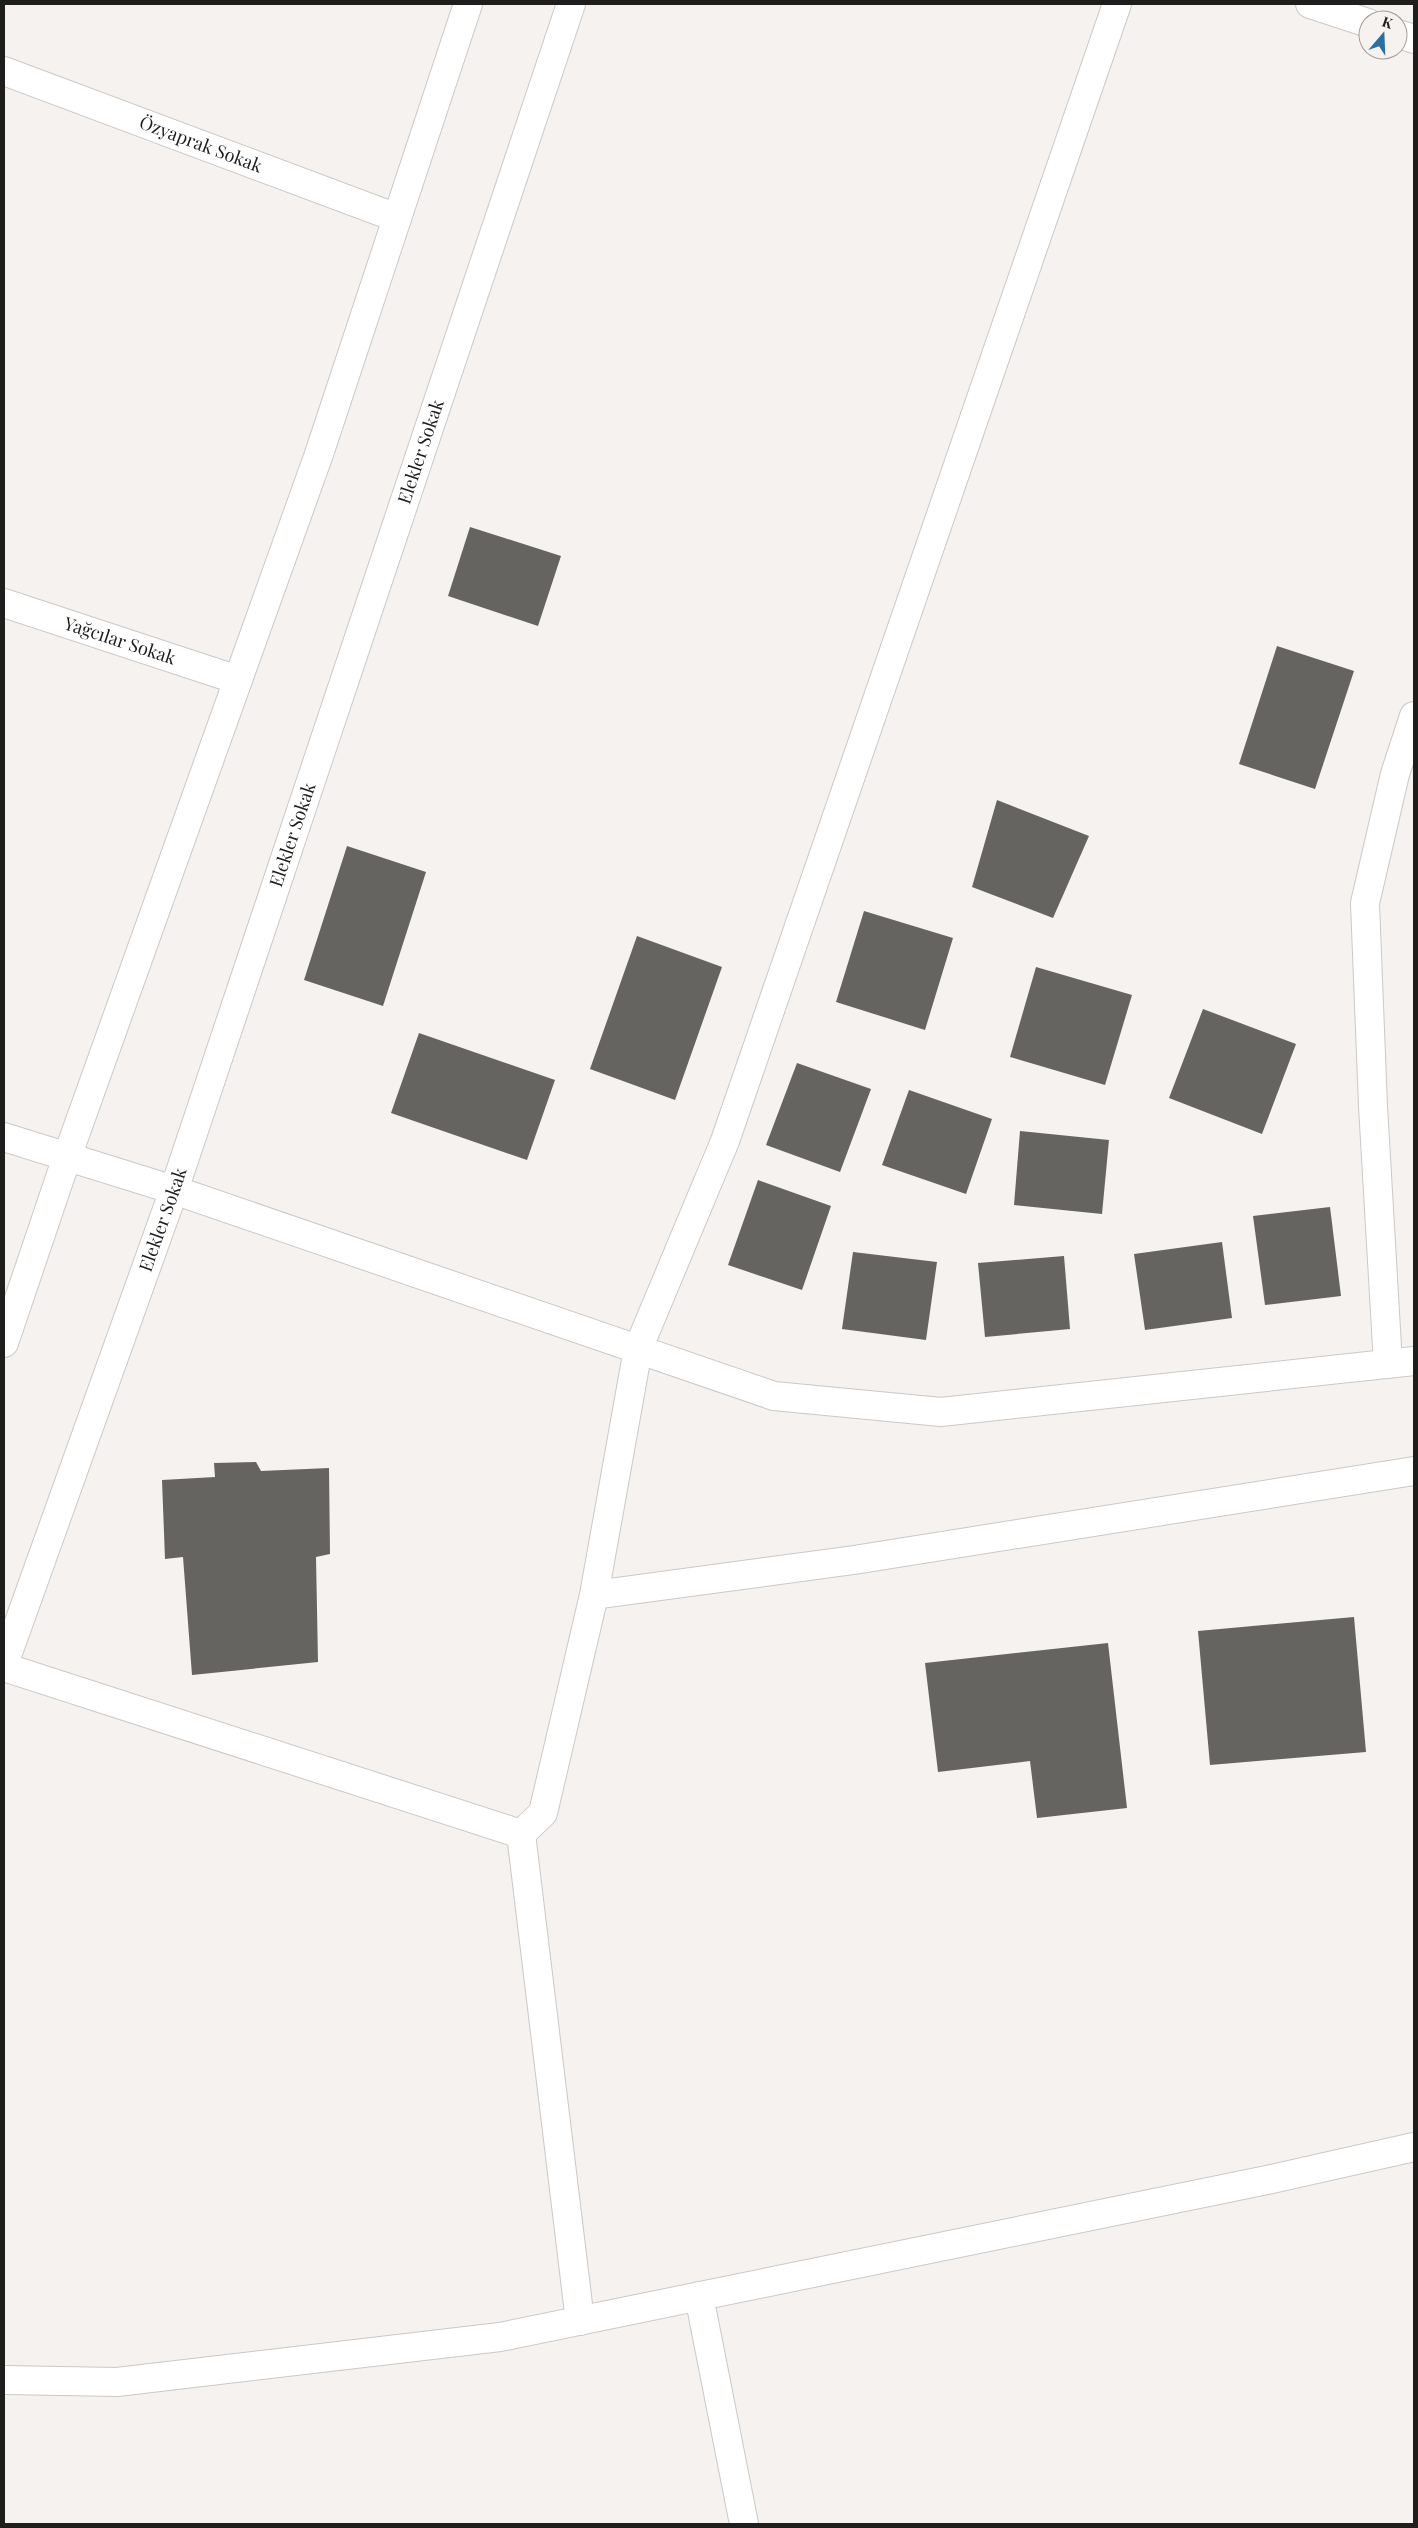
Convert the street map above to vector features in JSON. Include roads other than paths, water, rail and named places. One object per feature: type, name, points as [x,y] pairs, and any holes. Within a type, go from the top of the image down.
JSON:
[{"type":"street","points":[[4,1343],[67,1157],[319,454],[468,4]]},
{"type":"street","name":"Elekler Sokak","points":[[4,1665],[174,1190],[571,4]]},
{"type":"street","points":[[521,1834],[543,1813],[594,1595],[638,1349],[725,1141],[1117,4]]},
{"type":"street","points":[[1310,4],[1358,20]]},
{"type":"street","name":"Özyaprak Sokak","points":[[4,71],[397,218]]},
{"type":"street","name":"Yağcılar Sokak","points":[[4,603],[238,680]]},
{"type":"street","points":[[4,1137],[174,1190],[774,1396],[941,1412],[1401,1363],[1372,1106],[1365,903],[1396,774],[1414,716]]},
{"type":"street","points":[[594,1595],[854,1560],[1414,1471]]},
{"type":"street","points":[[4,1665],[521,1834]]},
{"type":"street","points":[[521,1834],[580,2321]]},
{"type":"street","points":[[4,2380],[117,2382],[500,2337],[1247,2184],[1414,2147]]},
{"type":"street","points":[[699,2296],[744,2524]]}]
